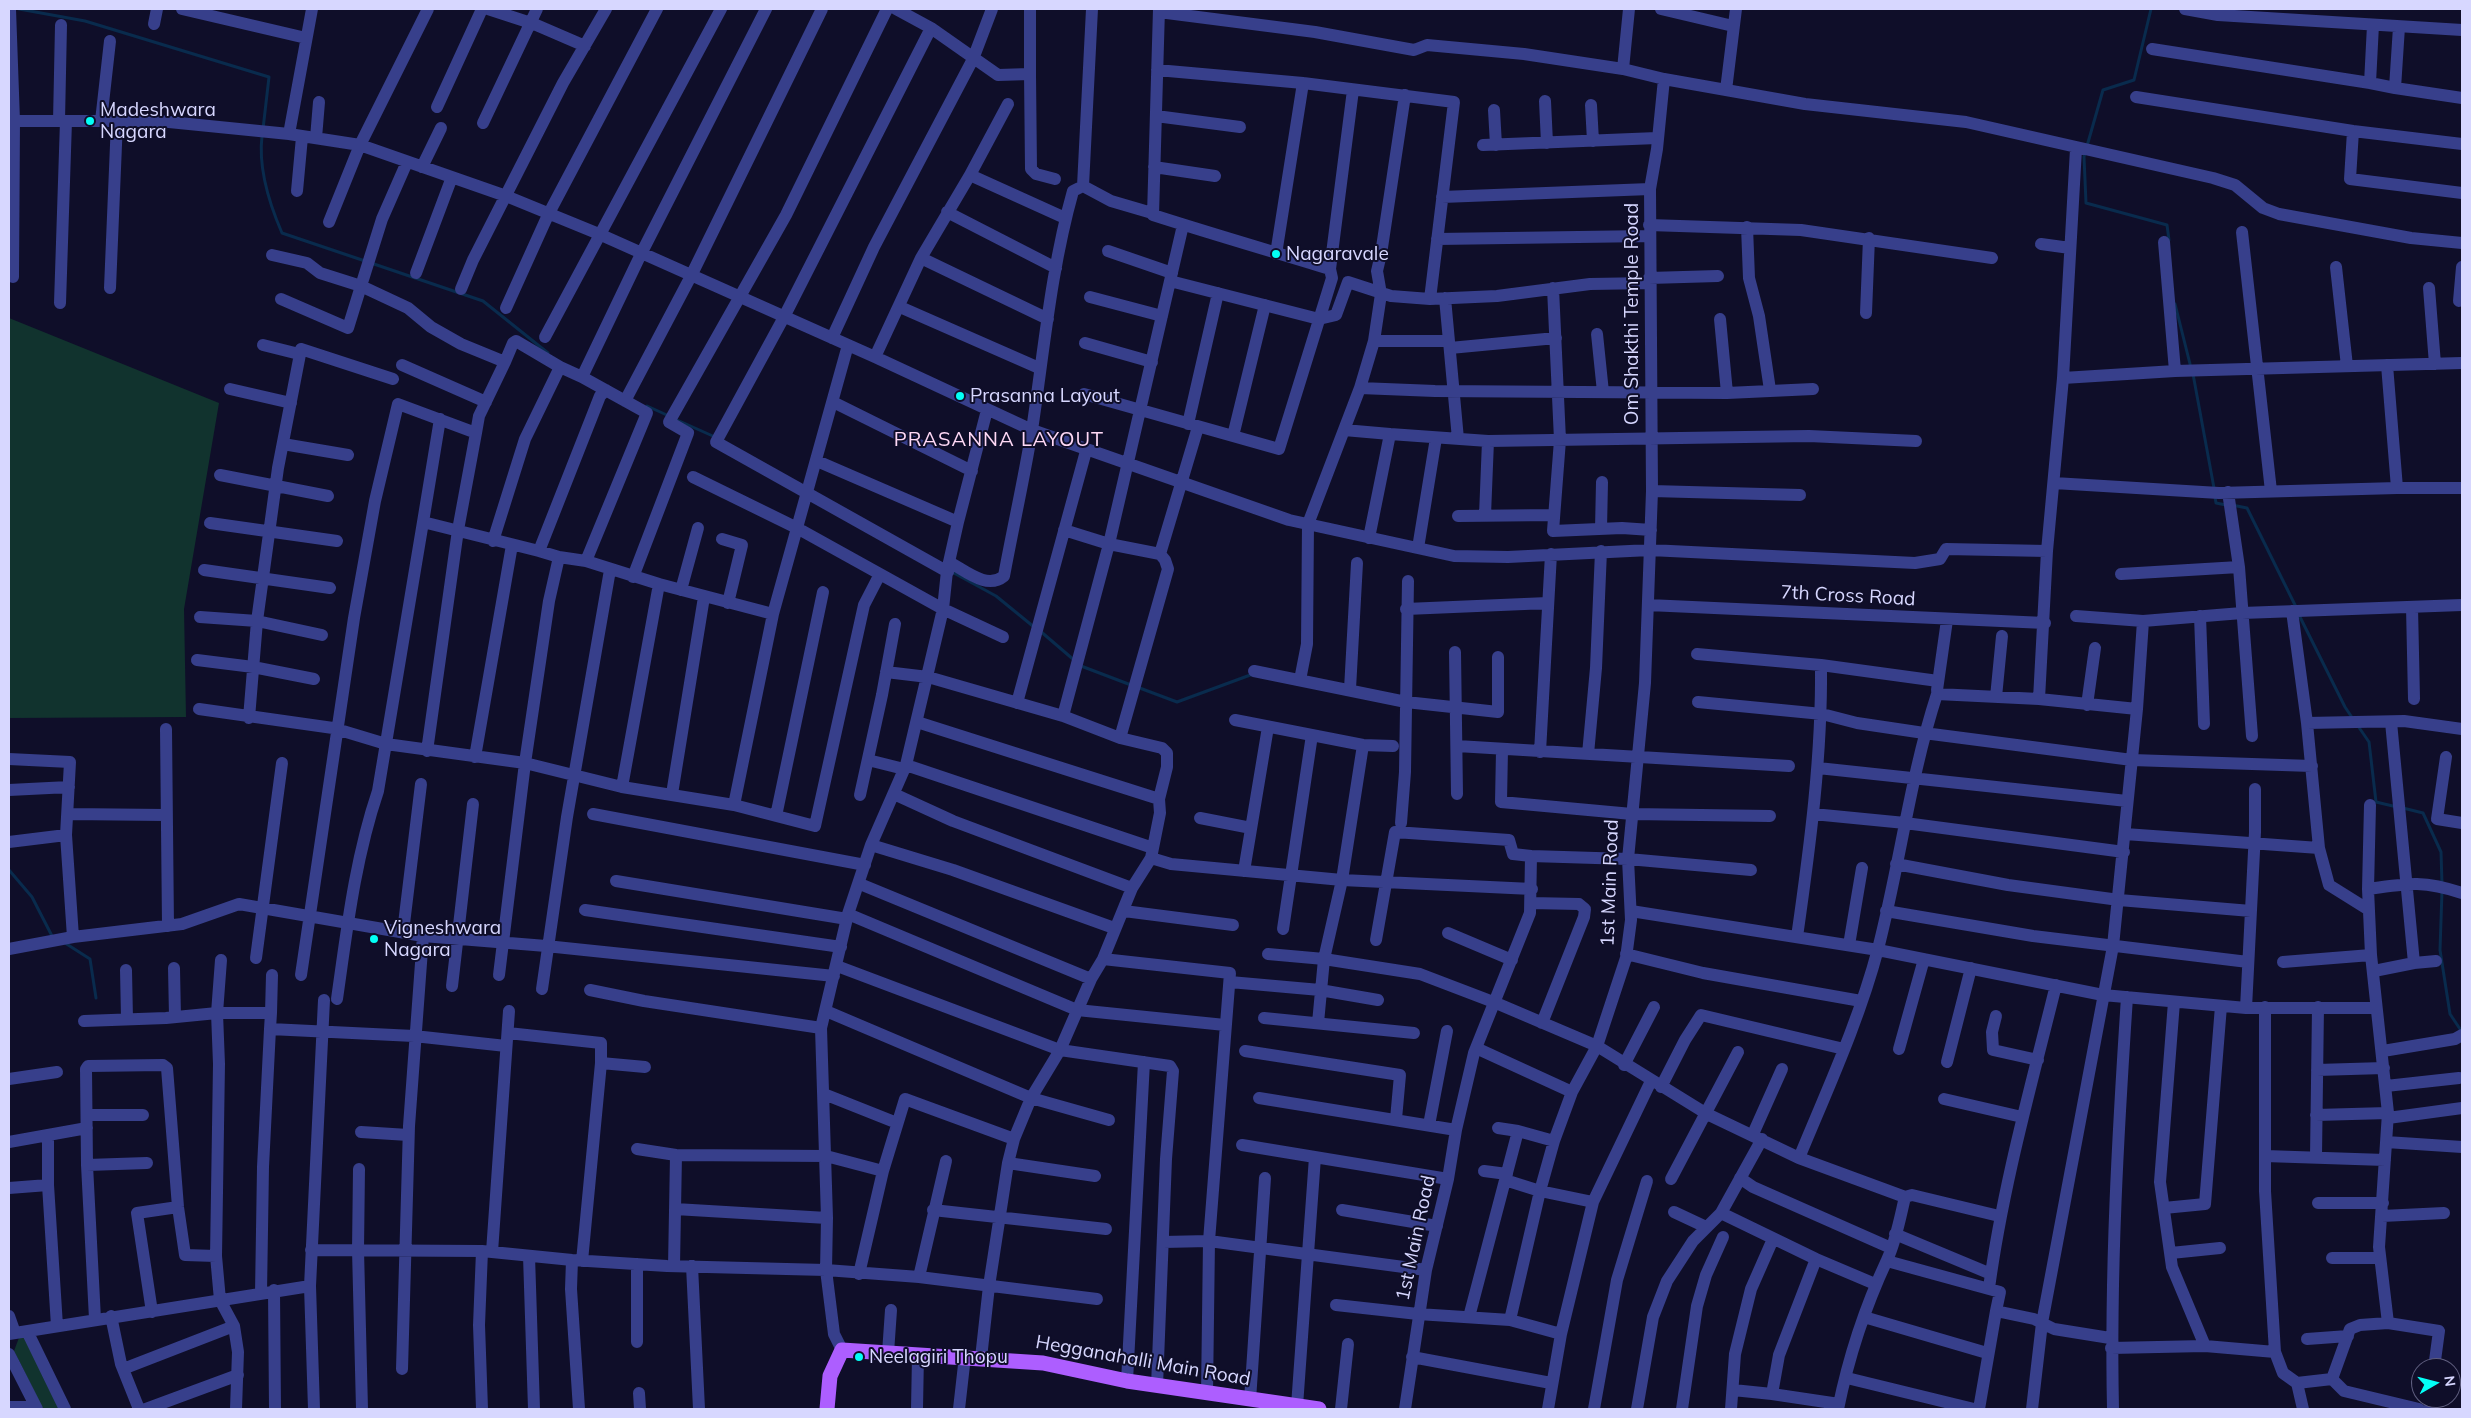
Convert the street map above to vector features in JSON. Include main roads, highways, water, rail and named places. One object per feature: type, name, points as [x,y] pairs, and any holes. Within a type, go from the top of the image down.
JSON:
[{"type":"main road","name":"Hegganahalli Main Road","points":[[827,1409],[830,1376],[842,1350],[888,1354],[965,1356],[1043,1363],[1127,1381],[1319,1409]]},
{"type":"waterway","points":[[19,9],[85,21],[269,77],[263,129]]},
{"type":"waterway","points":[[2087,146],[2103,90],[2134,80],[2151,9]]},
{"type":"waterway","points":[[262,136],[263,173],[273,210],[282,233],[365,261]]},
{"type":"waterway","points":[[2085,152],[2086,203],[2167,225],[2169,240]]},
{"type":"waterway","points":[[371,263],[483,301],[548,353]]},
{"type":"waterway","points":[[2175,304],[2191,368]]},
{"type":"waterway","points":[[2193,374],[2214,488]]},
{"type":"waterway","points":[[647,406],[669,416]]},
{"type":"waterway","points":[[677,420],[715,437]]},
{"type":"waterway","points":[[2215,497],[2216,503],[2226,505]]},
{"type":"waterway","points":[[2232,505],[2247,508],[2296,607]]},
{"type":"waterway","points":[[952,572],[996,596],[1034,627]]},
{"type":"waterway","points":[[2299,615],[2345,707],[2353,719]]},
{"type":"waterway","points":[[1039,630],[1074,660]]},
{"type":"waterway","points":[[1081,666],[1131,685]]},
{"type":"waterway","points":[[1137,687],[1177,702],[1253,674]]},
{"type":"waterway","points":[[2358,726],[2369,742],[2376,802],[2397,807]]},
{"type":"waterway","points":[[2403,808],[2423,813],[2441,852],[2442,884]]},
{"type":"waterway","points":[[9,870],[32,897],[52,936]]},
{"type":"waterway","points":[[2442,891],[2440,950],[2450,1014],[2462,1032]]},
{"type":"waterway","points":[[65,943],[90,959],[96,998]]},
{"type":"place","name":"Madeshwara Nagara","points":[[90,121]]},
{"type":"place","name":"Nagaravale","points":[[1276,254]]},
{"type":"place","name":"Prasanna Layout","points":[[960,396]]},
{"type":"place","name":"Vigneshwara Nagara","points":[[374,939]]},
{"type":"place","name":"Neelagiri Thopu","points":[[859,1357]]},
{"type":"district","name":"PRASANNA LAYOUT","points":[[999,440]]}]
